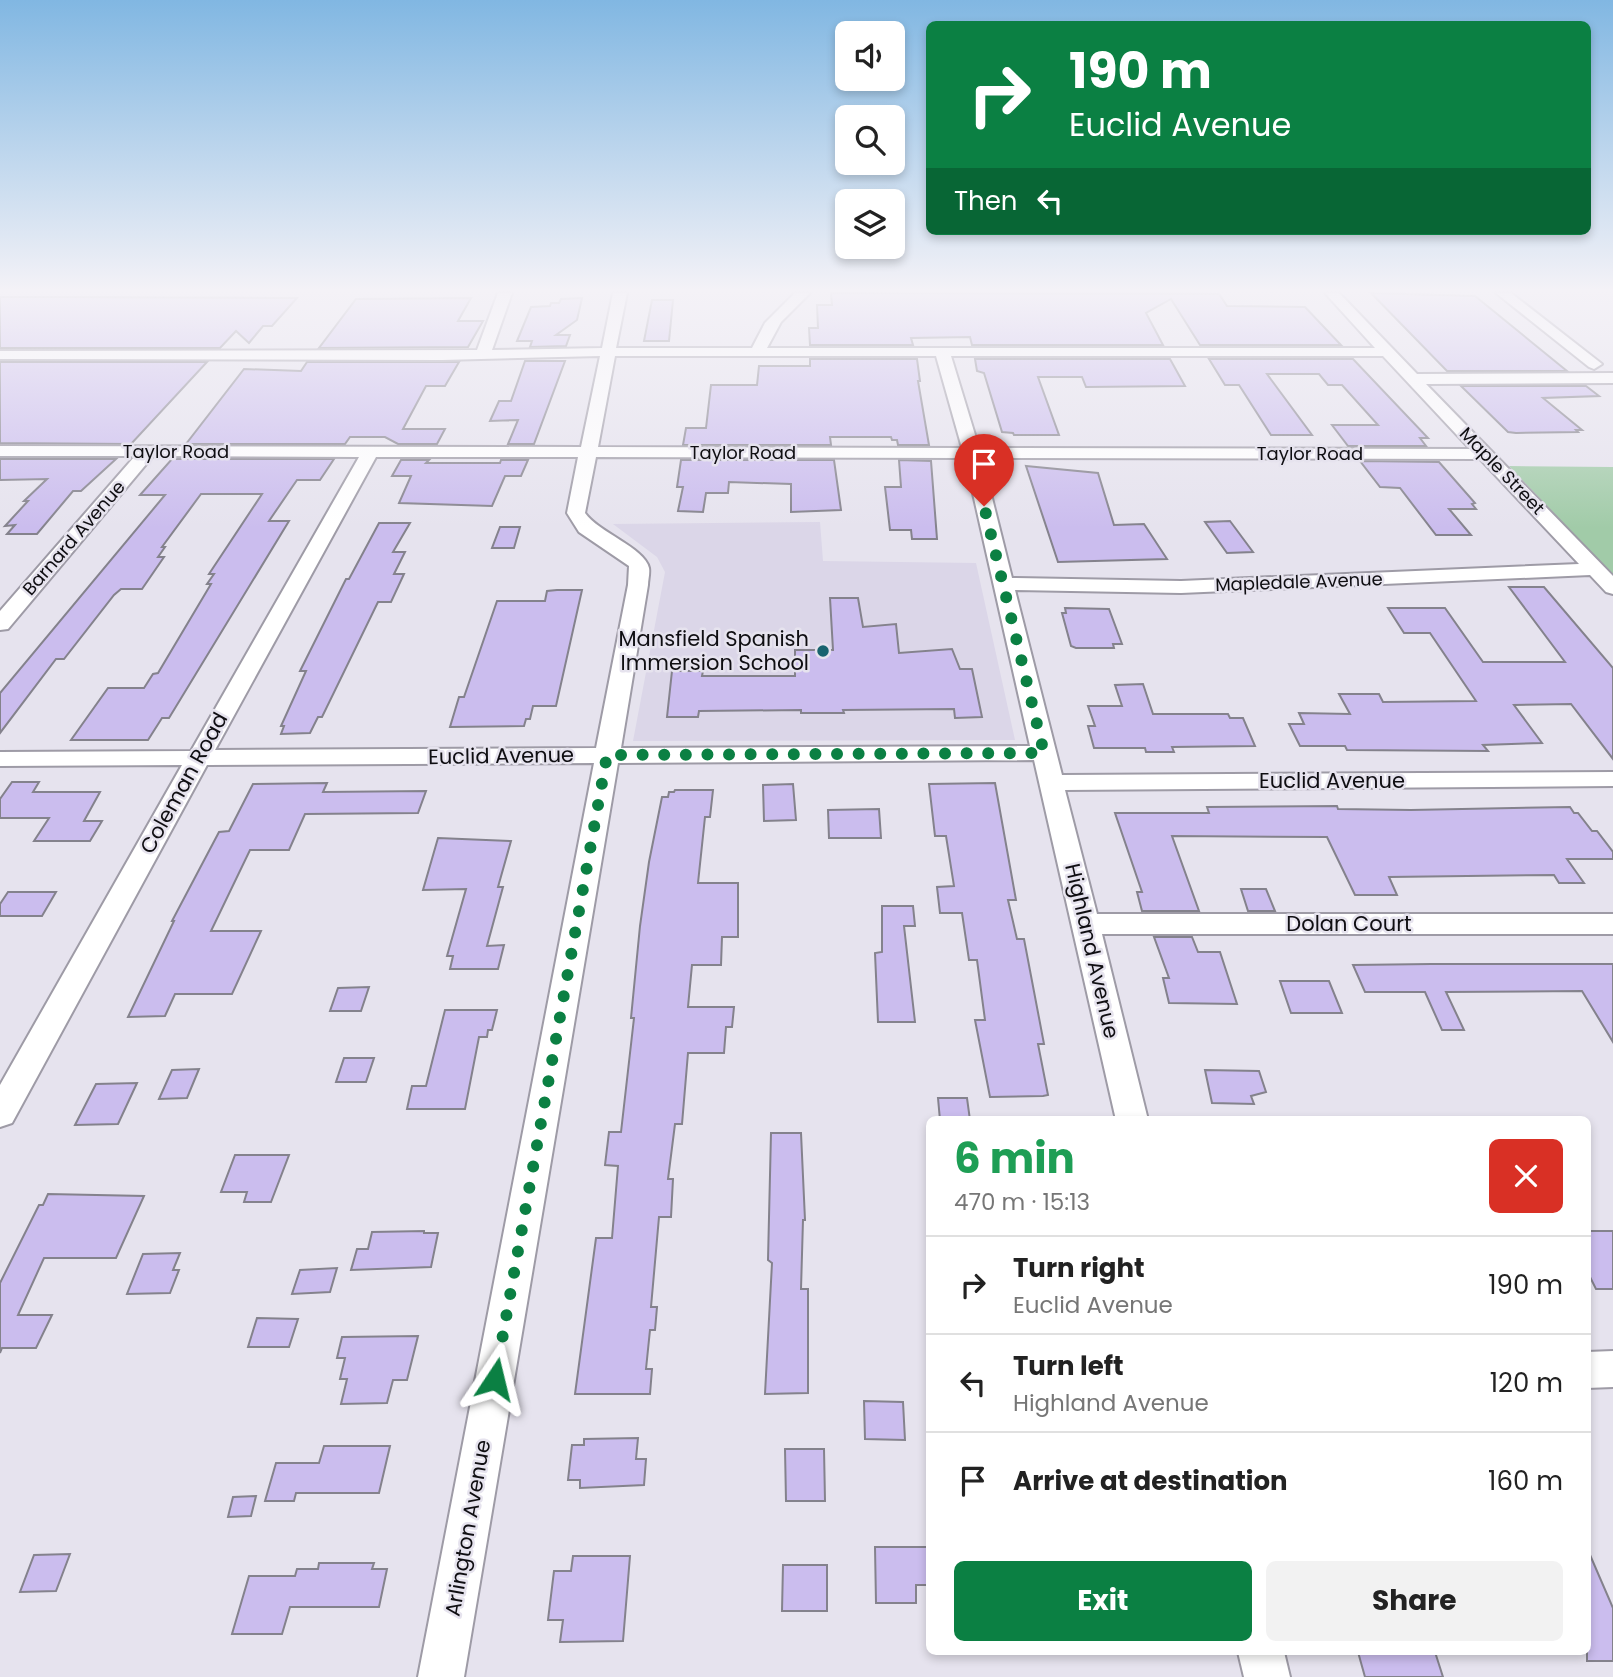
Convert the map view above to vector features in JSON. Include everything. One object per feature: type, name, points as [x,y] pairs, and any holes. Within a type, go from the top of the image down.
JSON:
[{"type":"street","name":"Arlington Avenue","points":[[441,1677],[640,575],[639,566],[627,552],[595,534],[578,519],[575,505],[603,371]]},
{"type":"street","points":[[948,371],[972,453],[1044,753]]},
{"type":"street","name":"Maple Street","points":[[1407,371],[1613,588]]},
{"type":"street","points":[[1414,379],[1613,378]]},
{"type":"street","name":"Taylor Road","points":[[0,451],[1486,454]]},
{"type":"street","name":"Barnard Avenue","points":[[0,624],[148,452]]},
{"type":"street","name":"Coleman Road","points":[[0,1114],[370,452]]},
{"type":"street","name":"Mapledale Avenue","points":[[1003,584],[1181,587],[1595,569]]},
{"type":"street","name":"Euclid Avenue","points":[[0,759],[1044,753]]},
{"type":"street","name":"Highland Avenue","points":[[1044,753],[1131,1116]]},
{"type":"street","name":"Euclid Avenue","points":[[1051,782],[1613,779]]},
{"type":"street","name":"Dolan Court","points":[[1085,924],[1613,924]]},
{"type":"street","points":[[1591,1370],[1613,1369]]},
{"type":"street","points":[[1262,1655],[1267,1677]]},
{"type":"shaded area","name":"Mansfield Spanish Immersion School","points":[[820,522],[823,561],[976,563],[1015,740],[633,741],[665,572],[657,557],[613,524]]},
{"type":"green space","points":[[1509,466],[1613,467],[1613,576]]},
{"type":"building","points":[[0,371],[198,371],[131,444],[0,443]]},
{"type":"building","points":[[242,371],[454,371],[445,386],[426,386],[403,429],[445,429],[437,444],[398,444],[385,437],[350,437],[345,444],[186,444]]},
{"type":"building","points":[[521,371],[561,371],[534,444],[508,444],[518,420],[490,421],[499,401],[511,401]]},
{"type":"building","points":[[758,371],[919,371],[929,445],[898,445],[897,440],[892,440],[891,437],[830,437],[831,445],[683,445],[686,428],[706,428],[711,385],[757,385]]},
{"type":"building","points":[[978,371],[1177,371],[1185,386],[1086,387],[1082,377],[1038,377],[1059,435],[1014,435],[1002,432],[984,373]]},
{"type":"building","points":[[1217,371],[1365,371],[1428,438],[1420,438],[1426,446],[1348,446],[1332,425],[1378,425],[1342,385],[1328,385],[1319,374],[1267,374],[1312,435],[1271,435],[1239,385],[1225,385]]},
{"type":"building","points":[[1461,386],[1586,386],[1599,396],[1543,398],[1582,430],[1576,430],[1578,432],[1516,433],[1508,432]]},
{"type":"building","points":[[0,459],[116,459],[81,491],[73,491],[37,534],[7,534],[15,525],[5,526],[28,501],[24,501],[47,479],[0,480]]},
{"type":"building","points":[[172,459],[334,459],[320,480],[297,480],[269,521],[289,521],[169,718],[162,718],[148,740],[71,740],[108,688],[144,688],[153,674],[158,673],[211,584],[207,584],[214,574],[209,574],[262,494],[201,494],[162,547],[165,547],[158,557],[164,557],[142,589],[121,589],[114,595],[64,659],[56,659],[0,733],[0,693],[165,495],[140,495]]},
{"type":"building","points":[[401,460],[429,460],[426,463],[500,463],[501,460],[528,460],[521,476],[505,476],[492,506],[399,503],[411,476],[392,476]]},
{"type":"building","points":[[681,460],[834,460],[841,510],[791,512],[791,484],[729,482],[728,493],[706,493],[703,512],[678,511],[683,487],[677,487]]},
{"type":"building","points":[[899,460],[931,461],[937,539],[912,539],[911,530],[890,530],[885,487],[901,487]]},
{"type":"building","points":[[1360,461],[1439,462],[1475,503],[1472,504],[1476,509],[1449,509],[1471,535],[1436,535],[1400,488],[1380,487]]},
{"type":"building","points":[[1026,466],[1098,473],[1114,525],[1144,524],[1167,559],[1058,562]]},
{"type":"building","points":[[1230,521],[1253,552],[1227,553],[1205,522]]},
{"type":"building","points":[[379,523],[410,523],[393,552],[405,552],[394,574],[404,574],[391,602],[378,602],[322,717],[318,717],[310,733],[281,734],[284,726],[281,726],[306,671],[300,671],[346,579],[349,579]]},
{"type":"building","points":[[500,527],[520,527],[514,548],[492,548]]},
{"type":"building","points":[[1509,587],[1544,587],[1613,668],[1613,759],[1571,704],[1514,705],[1542,743],[1483,745],[1488,751],[1347,750],[1345,746],[1300,746],[1289,724],[1304,724],[1299,713],[1350,714],[1339,694],[1379,694],[1383,702],[1476,701],[1430,633],[1404,633],[1388,608],[1445,608],[1483,662],[1565,662]]},
{"type":"building","points":[[582,590],[556,706],[533,706],[530,719],[526,719],[524,726],[450,727],[459,697],[464,697],[497,601],[545,601],[547,591]]},
{"type":"building","points":[[830,598],[858,598],[863,627],[896,624],[899,653],[952,649],[960,669],[972,669],[982,717],[955,718],[954,709],[843,710],[844,713],[801,713],[801,710],[699,711],[698,717],[667,717],[672,671],[703,671],[702,676],[795,676],[795,650],[833,650]]},
{"type":"building","points":[[1065,608],[1109,609],[1122,644],[1113,644],[1114,648],[1071,646],[1062,613],[1066,613]]},
{"type":"building","points":[[1143,684],[1153,714],[1228,714],[1230,718],[1243,718],[1255,746],[1172,747],[1174,752],[1146,752],[1145,748],[1094,748],[1088,726],[1095,726],[1088,706],[1122,706],[1115,685]]},
{"type":"building","points":[[12,782],[39,782],[33,792],[100,792],[84,821],[102,821],[90,841],[34,841],[49,818],[0,818],[0,799]]},
{"type":"building","points":[[327,783],[323,792],[426,791],[418,813],[305,814],[289,850],[250,850],[211,931],[261,931],[232,994],[175,994],[165,1016],[128,1017],[172,921],[219,832],[229,831],[253,784]]},
{"type":"building","points":[[995,783],[1016,900],[1008,900],[1017,939],[1024,939],[1044,1044],[1038,1044],[1048,1095],[1043,1096],[990,1097],[975,1020],[985,1020],[977,960],[969,960],[962,913],[940,913],[937,887],[954,886],[946,836],[935,836],[929,784]]},
{"type":"building","points":[[793,784],[796,820],[764,821],[763,785]]},
{"type":"building","points":[[713,790],[710,817],[705,817],[698,883],[738,883],[738,937],[722,937],[721,965],[692,965],[688,1007],[734,1007],[732,1027],[726,1027],[724,1053],[688,1053],[682,1124],[675,1124],[668,1179],[673,1179],[671,1217],[659,1217],[651,1307],[657,1307],[655,1330],[650,1330],[646,1369],[652,1369],[650,1394],[575,1394],[596,1238],[612,1238],[618,1166],[605,1165],[609,1132],[621,1132],[634,1018],[631,1018],[640,926],[649,862],[662,797],[668,797],[669,792]]},
{"type":"building","points":[[1337,806],[1338,809],[1411,810],[1570,807],[1592,831],[1597,831],[1613,852],[1613,859],[1567,859],[1584,883],[1559,883],[1554,875],[1389,877],[1397,895],[1355,895],[1327,837],[1172,836],[1199,911],[1142,911],[1137,892],[1142,892],[1115,813],[1209,813],[1207,807]]},
{"type":"building","points":[[879,809],[881,838],[829,838],[828,810]]},
{"type":"building","points":[[438,838],[511,841],[498,887],[503,887],[487,946],[504,945],[498,969],[450,969],[453,956],[447,956],[466,889],[423,890]]},
{"type":"building","points":[[1241,889],[1266,889],[1275,911],[1248,911]]},
{"type":"building","points":[[8,892],[56,892],[42,916],[0,916],[0,904]]},
{"type":"building","points":[[882,906],[913,906],[915,926],[904,926],[915,1022],[878,1022],[875,953],[882,952]]},
{"type":"building","points":[[1154,937],[1192,937],[1198,952],[1220,952],[1237,1004],[1169,1003],[1163,978],[1169,978]]},
{"type":"building","points":[[1613,964],[1613,1042],[1582,991],[1446,992],[1464,1030],[1442,1030],[1425,992],[1365,992],[1353,965]]},
{"type":"building","points":[[1280,981],[1329,981],[1342,1013],[1291,1013]]},
{"type":"building","points":[[369,987],[361,1011],[330,1011],[338,988]]},
{"type":"building","points":[[445,1010],[497,1010],[492,1030],[488,1030],[487,1037],[479,1037],[465,1109],[407,1109],[412,1086],[426,1086]]},
{"type":"building","points":[[344,1058],[374,1058],[366,1082],[336,1082]]},
{"type":"building","points":[[199,1069],[187,1098],[159,1099],[172,1070]]},
{"type":"building","points":[[1205,1070],[1259,1071],[1266,1092],[1251,1096],[1254,1104],[1212,1103]]},
{"type":"building","points":[[137,1083],[118,1124],[75,1125],[96,1084]]},
{"type":"building","points":[[938,1098],[967,1098],[969,1116],[940,1116]]},
{"type":"building","points":[[771,1133],[801,1133],[805,1220],[801,1289],[808,1289],[808,1393],[765,1394],[772,1263],[768,1260]]},
{"type":"building","points":[[235,1155],[289,1155],[271,1202],[244,1202],[247,1192],[221,1192]]},
{"type":"building","points":[[48,1194],[144,1196],[116,1258],[44,1258],[18,1315],[52,1315],[36,1348],[2,1348],[0,1353],[0,1283],[39,1205],[43,1205]]},
{"type":"building","points":[[1591,1231],[1613,1231],[1613,1289],[1596,1289],[1591,1279]]},
{"type":"building","points":[[372,1232],[438,1233],[431,1267],[351,1270],[357,1249],[368,1249]]},
{"type":"building","points":[[180,1253],[173,1270],[179,1270],[170,1293],[127,1294],[143,1254]]},
{"type":"building","points":[[337,1268],[330,1292],[292,1294],[300,1270]]},
{"type":"building","points":[[257,1318],[298,1319],[289,1347],[248,1347]]},
{"type":"building","points":[[418,1336],[407,1380],[393,1380],[387,1403],[341,1404],[347,1379],[340,1379],[345,1358],[337,1358],[342,1337]]},
{"type":"building","points":[[864,1401],[903,1402],[905,1440],[865,1439]]},
{"type":"building","points":[[638,1438],[636,1459],[646,1459],[644,1485],[580,1488],[580,1480],[568,1480],[572,1445],[584,1445],[584,1439]]},
{"type":"building","points":[[324,1446],[390,1446],[379,1493],[296,1493],[294,1501],[265,1501],[276,1463],[319,1463]]},
{"type":"building","points":[[785,1449],[824,1449],[825,1501],[786,1501]]},
{"type":"building","points":[[256,1496],[251,1516],[228,1517],[233,1497]]},
{"type":"building","points":[[875,1547],[926,1547],[926,1585],[916,1585],[916,1603],[876,1603]]},
{"type":"building","points":[[70,1554],[56,1591],[20,1592],[34,1555]]},
{"type":"building","points":[[573,1556],[630,1556],[623,1641],[560,1642],[563,1620],[548,1620],[554,1571],[571,1571]]},
{"type":"building","points":[[1591,1557],[1613,1608],[1613,1661],[1587,1661],[1587,1655],[1591,1655]]},
{"type":"building","points":[[319,1563],[374,1563],[372,1569],[387,1569],[379,1607],[290,1607],[282,1634],[232,1634],[249,1576],[295,1576],[297,1569],[318,1569]]},
{"type":"building","points":[[783,1565],[827,1565],[827,1611],[782,1611]]},
{"type":"building","points":[[1359,1655],[1436,1655],[1443,1677],[1365,1677]]},
{"type":"place","name":"Mansfield Spanish Immersion School","points":[[823,651]]},
{"type":"route","points":[[495,1379],[607,755],[1044,753],[984,506]]}]
